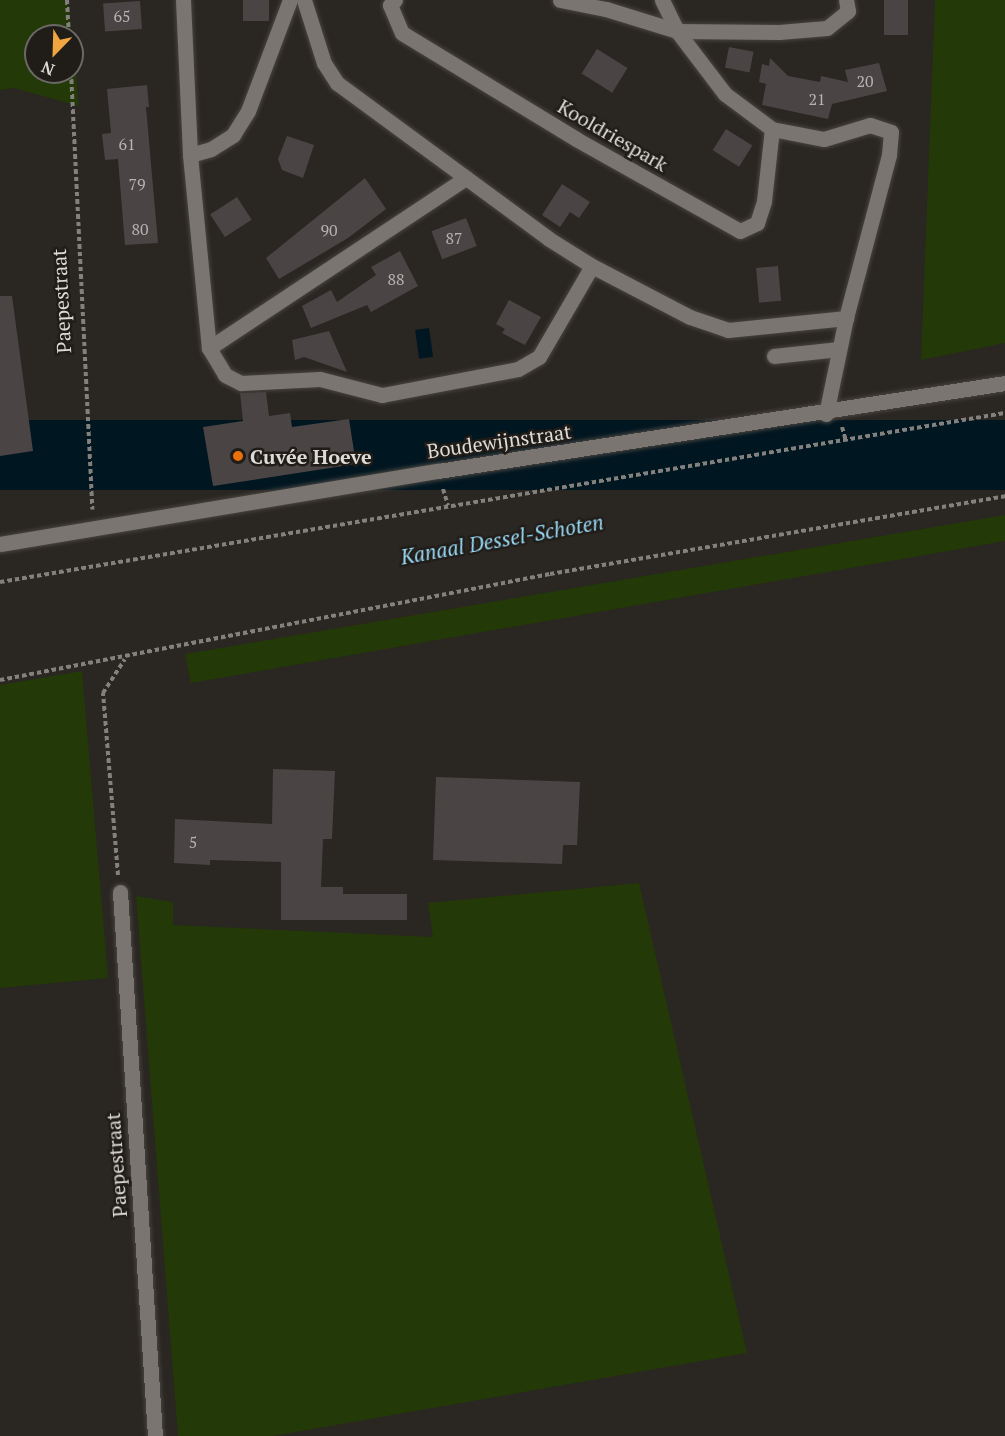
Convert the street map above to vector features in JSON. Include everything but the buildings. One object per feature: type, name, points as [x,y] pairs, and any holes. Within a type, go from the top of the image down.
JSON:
[{"type":"street","points":[[183,0],[190,155],[209,348],[225,375],[240,383],[320,379],[382,395],[518,369],[539,357],[592,266]]},
{"type":"street","points":[[190,155],[211,149],[233,135],[248,111],[290,0]]},
{"type":"street","points":[[304,0],[324,63],[337,83],[466,178],[592,266],[690,317],[728,330],[846,318]]},
{"type":"street","name":"Kooldriespark","points":[[395,0],[390,5],[402,33],[576,139],[740,231],[758,223],[771,160],[772,129]]},
{"type":"street","points":[[560,0],[606,9],[677,31],[779,32],[827,28],[848,11],[846,0]]},
{"type":"street","points":[[662,0],[677,31],[725,94],[772,129],[824,139],[870,125],[891,132],[890,155],[846,318],[826,414]]},
{"type":"street","points":[[209,348],[466,178]]},
{"type":"street","points":[[774,356],[839,349]]},
{"type":"street","name":"Boudewijnstraat","points":[[0,544],[438,471],[826,414],[1005,383]]},
{"type":"street","name":"Paepestraat","points":[[120,892],[155,1436]]},
{"type":"path","points":[[67,0],[68,24]]},
{"type":"path","name":"Paepestraat","points":[[72,84],[93,528]]},
{"type":"path","points":[[0,582],[1005,413]]},
{"type":"path","points":[[0,680],[125,658],[550,574],[1005,496]]},
{"type":"path","points":[[120,892],[103,693],[125,658]]},
{"type":"green space","points":[[0,0],[68,0],[71,24],[24,24],[24,84],[77,84],[79,106],[14,88],[0,90]]},
{"type":"green space","points":[[935,0],[1005,0],[1005,343],[921,360]]},
{"type":"green space","points":[[1005,515],[1005,541],[191,683],[185,654]]},
{"type":"green space","points":[[82,671],[108,978],[0,988],[0,685]]},
{"type":"green space","points":[[639,883],[747,1353],[273,1436],[178,1436],[136,896],[173,902],[173,925],[433,937],[428,903]]},
{"type":"water","points":[[429,328],[433,357],[419,359],[415,330]]},
{"type":"water","points":[[0,420],[1005,420],[1005,490],[0,490]]},
{"type":"place","name":"Cuvée Hoeve","points":[[238,456]]},
{"type":"water label","name":"Kanaal Dessel-Schoten","points":[[502,539]]}]
